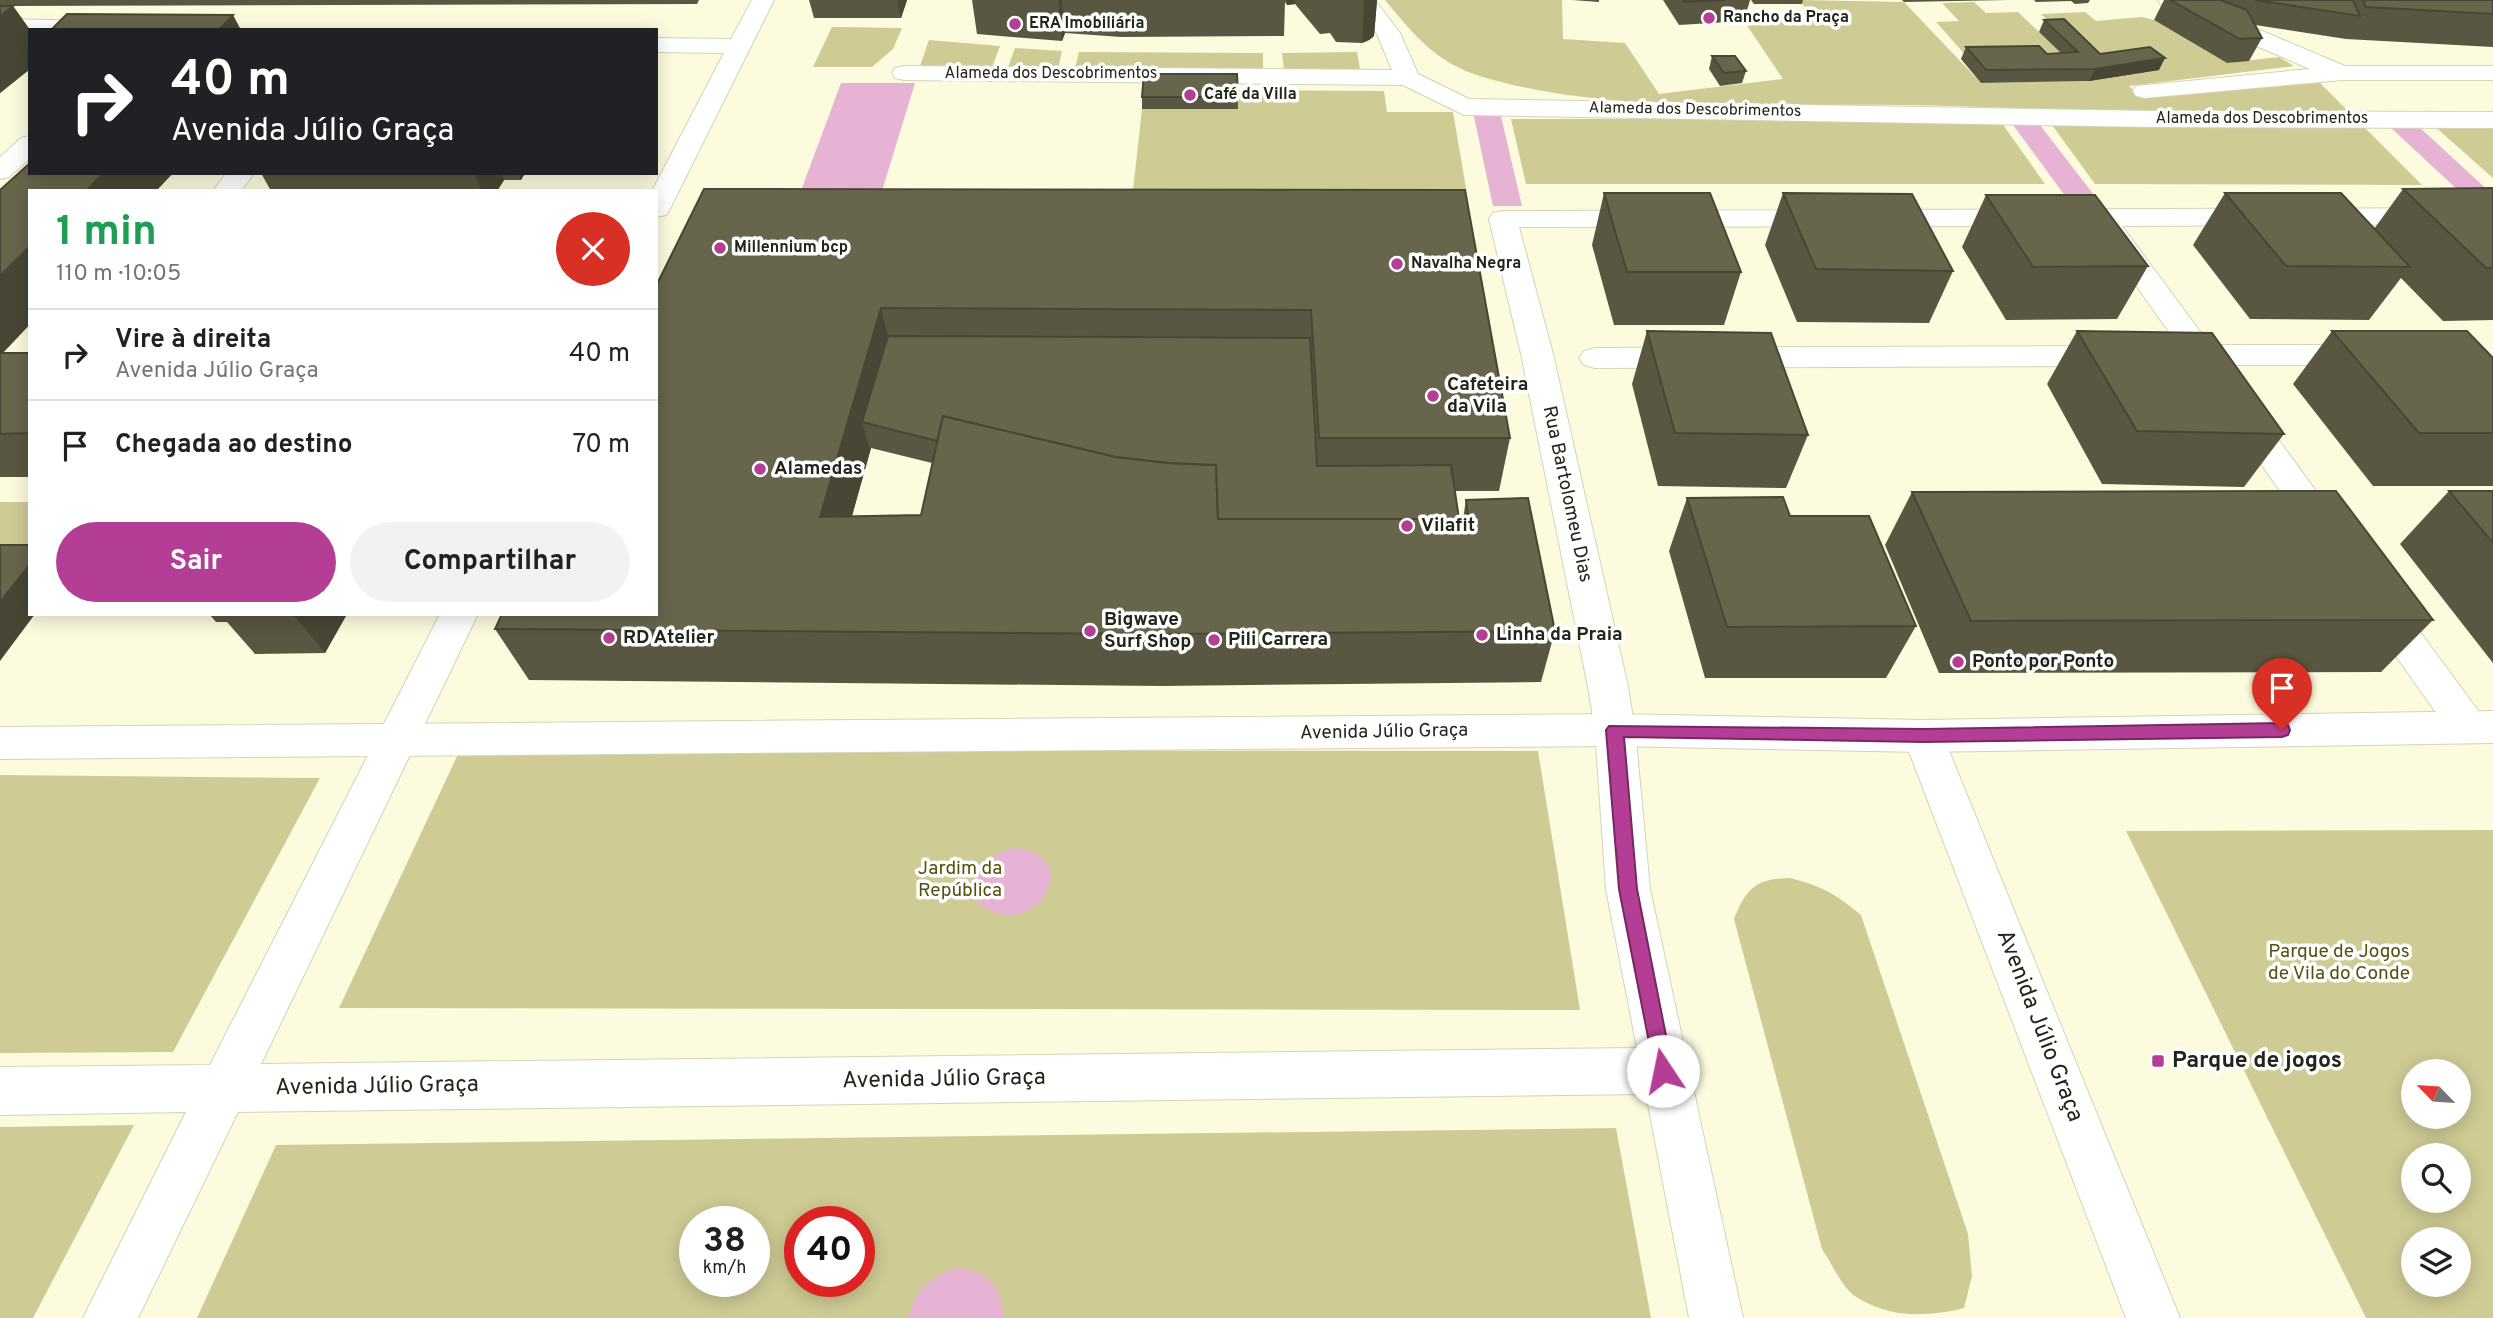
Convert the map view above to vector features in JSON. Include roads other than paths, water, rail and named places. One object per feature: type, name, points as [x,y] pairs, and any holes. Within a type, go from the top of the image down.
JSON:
[{"type":"street","points":[[658,205],[762,0]]},
{"type":"street","points":[[1363,0],[1388,33],[1408,78]]},
{"type":"street","points":[[2169,0],[2342,73]]},
{"type":"street","points":[[0,26],[98,28]]},
{"type":"street","points":[[658,45],[739,46]]},
{"type":"street","name":"Alameda dos Descobrimentos","points":[[904,73],[1408,78],[1464,107],[2166,119],[2493,120]]},
{"type":"street","points":[[2145,91],[2342,73],[2493,73]]},
{"type":"street","points":[[0,141],[28,142]]},
{"type":"street","points":[[0,171],[28,144]]},
{"type":"street","points":[[228,189],[239,175]]},
{"type":"street","name":"Rua Bartolomeu Dias","points":[[1615,730],[1537,354],[1503,219],[1894,216],[2103,219]]},
{"type":"street","points":[[2103,219],[2493,216]]},
{"type":"street","points":[[2103,219],[2354,568],[2480,727]]},
{"type":"street","points":[[1595,358],[2396,355]]},
{"type":"street","points":[[110,1318],[458,616]]},
{"type":"street","name":"Avenida Júlio Graça","points":[[0,743],[1615,730],[1923,736],[2480,727]]},
{"type":"street","points":[[1615,730],[1628,889],[1663,1071],[1716,1318]]},
{"type":"street","name":"Avenida Júlio Graça","points":[[1923,736],[2154,1318]]},
{"type":"street","name":"Avenida Júlio Graça","points":[[0,1091],[1663,1071]]},
{"type":"place","name":"Rancho da Praça","points":[[1709,18]]},
{"type":"place","name":"ERA Imobiliária","points":[[1015,24]]},
{"type":"place","name":"Café da Villa","points":[[1190,95]]},
{"type":"place","name":"Millennium bcp","points":[[720,248]]},
{"type":"place","name":"Navalha Negra","points":[[1397,264]]},
{"type":"place","name":"Cafeteira da Vila","points":[[1433,396]]},
{"type":"place","name":"Alamedas","points":[[760,469]]},
{"type":"place","name":"Vilafit","points":[[1407,526]]},
{"type":"place","name":"Bigwave Surf Shop","points":[[1090,631]]},
{"type":"place","name":"Linha da Praia","points":[[1482,635]]},
{"type":"place","name":"RD Atelier","points":[[609,638]]},
{"type":"place","name":"Pili Carrera","points":[[1214,640]]},
{"type":"place","name":"Ponto por Ponto","points":[[1958,662]]},
{"type":"place","name":"Parque de jogos","points":[[2158,1061]]},
{"type":"park label","name":"Jardim da República","points":[[960,880]]},
{"type":"park label","name":"Parque de Jogos de Vila do Conde","points":[[2339,963]]}]
